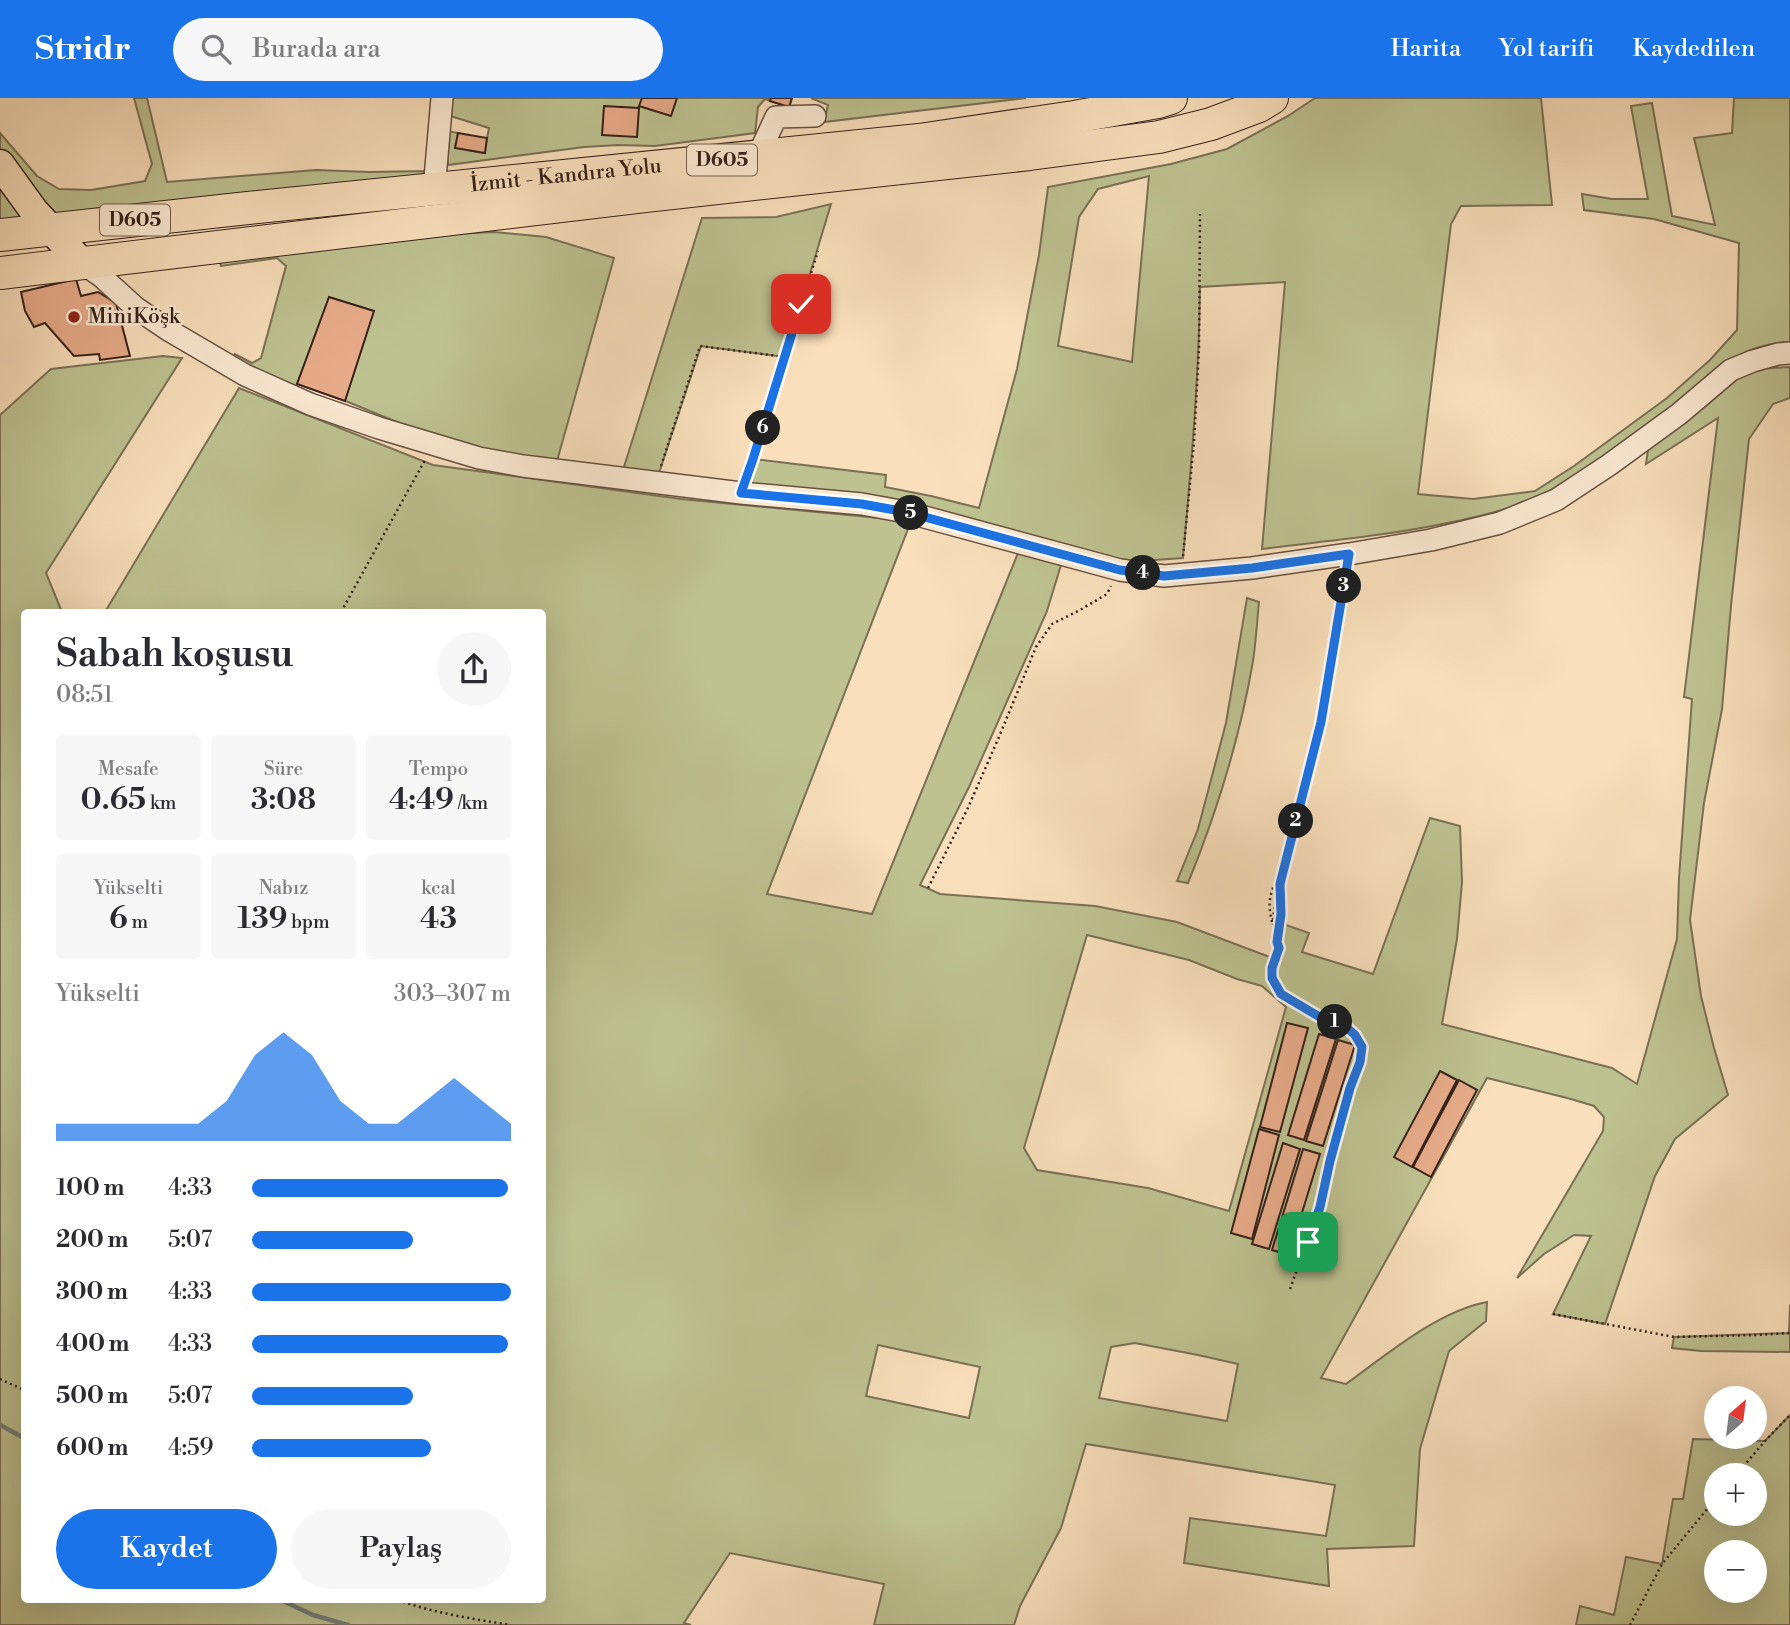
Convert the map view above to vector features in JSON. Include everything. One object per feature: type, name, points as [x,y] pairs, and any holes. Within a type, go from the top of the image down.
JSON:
[{"type":"highway","name":"İzmit - Kandıra Yolu","points":[[0,235],[932,138],[1074,117],[1171,98]]},
{"type":"highway","points":[[0,273],[1159,137],[1211,124],[1259,106],[1272,98]]},
{"type":"main road","points":[[0,164],[34,211],[82,263]]},
{"type":"lane","points":[[434,190],[442,98]]},
{"type":"lane","points":[[758,156],[776,117],[815,116]]},
{"type":"lane","points":[[82,263],[136,308],[244,375],[310,404],[479,458],[523,466],[741,493],[862,504],[906,512],[1120,570],[1164,576],[1252,568],[1349,554],[1431,540],[1500,523],[1556,500],[1679,414],[1731,370],[1778,354],[1790,354]]},
{"type":"path","points":[[1182,574],[1199,349],[1200,214]]},
{"type":"path","points":[[741,493],[817,251]]},
{"type":"path","points":[[657,482],[701,346],[785,357]]},
{"type":"path","points":[[343,609],[433,444]]},
{"type":"path","points":[[1272,923],[1283,869],[1321,722],[1349,554]]},
{"type":"path","points":[[928,888],[967,810],[1036,647],[1052,624],[1107,594],[1120,570]]},
{"type":"path","points":[[1283,869],[1273,887],[1269,906],[1279,948],[1272,968],[1272,978],[1281,994],[1318,1016],[1346,1027],[1362,1047],[1320,1207],[1290,1289]]},
{"type":"path","points":[[1277,942],[1281,914],[1280,884]]},
{"type":"path","points":[[1553,1314],[1674,1337],[1790,1333]]},
{"type":"path","points":[[0,1378],[21,1388]]},
{"type":"path","points":[[1746,1463],[1790,1415]]},
{"type":"path","points":[[1630,1625],[1662,1564],[1704,1513]]},
{"type":"path","points":[[407,1603],[511,1625]]},
{"type":"green space","points":[[134,98],[147,98],[167,182],[316,170],[428,171],[426,177],[60,215],[41,206],[0,150],[0,133],[37,176],[59,189],[91,190],[145,181],[152,164]]},
{"type":"green space","points":[[448,98],[792,98],[789,107],[765,99],[758,107],[755,133],[655,146],[584,147],[448,165],[445,136],[448,131],[458,133],[456,148],[484,153],[489,128],[447,115]]},
{"type":"green space","points":[[811,98],[1026,98],[824,122],[828,105]]},
{"type":"green space","points":[[1315,98],[1541,98],[1552,205],[1461,206],[1451,224],[1418,494],[1473,499],[1535,491],[1667,398],[1710,360],[1737,330],[1739,243],[1654,219],[1584,210],[1582,194],[1612,199],[1648,199],[1631,106],[1652,103],[1672,216],[1715,225],[1694,138],[1732,133],[1734,98],[1790,98],[1790,342],[1753,349],[1723,365],[1622,446],[1555,488],[1528,501],[1482,516],[1378,535],[1262,549],[1285,282],[1200,287],[1192,457],[1183,558],[1126,562],[744,486],[753,459],[886,475],[885,487],[979,508],[1017,369],[1039,255],[1048,187],[1171,164],[1227,149]],"holes":[[[1149,176],[1132,362],[1058,346],[1079,217],[1098,189]]]},
{"type":"green space","points":[[0,177],[27,220],[0,224]]},
{"type":"green space","points":[[831,204],[785,357],[701,346],[659,473],[623,470],[702,218],[776,217]]},
{"type":"green space","points":[[494,232],[546,237],[614,258],[557,461],[480,450],[404,425],[298,384],[294,390],[232,359],[235,354],[252,363],[261,358],[286,266],[277,258],[221,266],[219,257]]},
{"type":"green space","points":[[163,356],[182,358],[46,573],[61,609],[21,609],[21,1603],[546,1603],[546,609],[107,609],[239,388],[433,465],[681,499],[911,521],[767,894],[872,914],[1018,553],[1061,565],[1047,611],[969,787],[920,885],[940,894],[1095,906],[1177,922],[1275,959],[1279,948],[1280,923],[1309,933],[1302,952],[1373,974],[1430,818],[1460,826],[1462,882],[1457,939],[1442,1024],[1612,1068],[1637,1084],[1677,939],[1692,699],[1684,697],[1718,418],[1646,464],[1648,450],[1735,380],[1757,369],[1790,367],[1790,398],[1773,404],[1749,439],[1722,709],[1704,803],[1690,920],[1701,996],[1728,1095],[1675,1139],[1655,1176],[1605,1324],[1553,1314],[1591,1236],[1574,1235],[1544,1254],[1517,1278],[1603,1131],[1604,1117],[1594,1106],[1487,1078],[1321,1378],[1346,1384],[1431,1324],[1487,1302],[1486,1321],[1449,1351],[1420,1449],[1414,1546],[1327,1549],[1329,1586],[1184,1563],[1190,1518],[1326,1536],[1335,1485],[1086,1444],[1061,1528],[1020,1606],[1014,1625],[874,1625],[884,1584],[730,1553],[684,1623],[691,1625],[0,1625],[0,415],[51,369]],"holes":[[[1087,935],[1189,960],[1262,986],[1286,1007],[1229,1211],[1148,1188],[1037,1170],[1024,1148]],[[1135,1343],[1238,1364],[1227,1421],[1099,1398],[1111,1347]],[[878,1345],[980,1367],[969,1418],[866,1396]]]},
{"type":"green space","points":[[1247,598],[1259,602],[1253,661],[1241,718],[1218,802],[1199,856],[1188,883],[1177,881],[1198,829],[1226,723]]},
{"type":"green space","points":[[1790,1305],[1790,1352],[1672,1348],[1674,1337],[1789,1333]]},
{"type":"green space","points":[[1790,1415],[1790,1625],[1576,1625],[1580,1606],[1614,1615],[1626,1557],[1662,1564],[1673,1499],[1683,1499],[1693,1439],[1704,1439],[1704,1449],[1768,1449],[1768,1438]]},
{"type":"building","points":[[642,98],[677,98],[671,116],[639,106]]},
{"type":"building","points":[[771,98],[792,98],[789,107],[770,101]]},
{"type":"building","points":[[604,106],[639,108],[637,137],[602,135]]},
{"type":"building","points":[[458,133],[487,138],[485,153],[455,148]]},
{"type":"building","name":"MiniKöşk","points":[[76,279],[81,296],[98,292],[116,303],[130,356],[100,360],[99,354],[74,356],[45,323],[34,327],[25,311],[21,292]]},
{"type":"building","points":[[329,297],[374,311],[345,401],[297,384]]},
{"type":"building","points":[[1287,1023],[1308,1028],[1280,1132],[1260,1127]]},
{"type":"building","points":[[1319,1034],[1336,1039],[1304,1140],[1288,1135]]},
{"type":"building","points":[[1338,1040],[1355,1045],[1323,1146],[1306,1141]]},
{"type":"building","points":[[1440,1071],[1457,1080],[1412,1167],[1394,1157]]},
{"type":"building","points":[[1459,1080],[1477,1090],[1431,1177],[1413,1167]]},
{"type":"building","points":[[1259,1129],[1279,1135],[1252,1239],[1231,1233]]},
{"type":"building","points":[[1283,1143],[1300,1149],[1269,1249],[1252,1244]]},
{"type":"building","points":[[1303,1149],[1320,1154],[1289,1255],[1272,1250]]},
{"type":"waterway","points":[[0,1425],[21,1436]]},
{"type":"waterway","points":[[287,1603],[313,1615],[348,1625]]},
{"type":"place","name":"MiniKöşk","points":[[74,317]]},
{"type":"route","points":[[801,304],[741,493],[862,504],[906,512],[1120,570],[1164,576],[1252,568],[1349,554],[1321,722],[1280,884],[1279,948],[1272,968],[1272,978],[1281,994],[1318,1016],[1346,1027],[1362,1047],[1320,1207],[1308,1242]]}]
